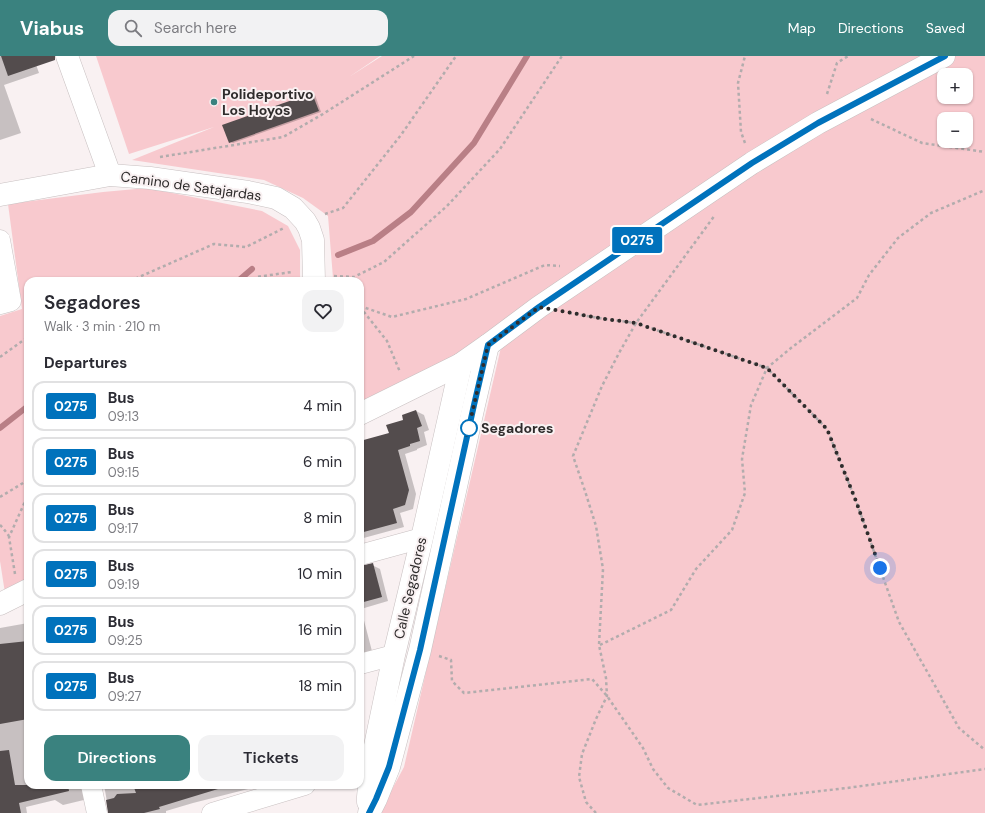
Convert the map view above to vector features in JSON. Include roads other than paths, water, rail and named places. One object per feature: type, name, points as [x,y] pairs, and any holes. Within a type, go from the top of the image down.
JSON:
[{"type":"street","name":"Camino de Satajardas","points":[[67,56],[110,175],[150,178],[248,192],[276,198],[293,208],[305,221],[309,228],[313,240],[309,276]]},
{"type":"street","points":[[364,412],[461,364],[539,307],[752,163],[818,123],[944,56]]},
{"type":"street","points":[[0,196],[110,175]]},
{"type":"street","points":[[0,240],[5,303]]},
{"type":"street","name":"Calle Segadores","points":[[373,767],[420,650],[488,345]]},
{"type":"street","name":"Calle Segadores","points":[[369,813],[376,799],[373,767],[394,655],[461,364]]},
{"type":"street","points":[[364,554],[422,538]]},
{"type":"street","points":[[364,663],[394,655]]},
{"type":"street","points":[[92,789],[97,813]]},
{"type":"street","points":[[212,813],[292,789]]},
{"type":"waterway","points":[[338,255],[373,241],[411,212],[474,143],[527,56]]},
{"type":"waterway","points":[[243,277],[252,269]]},
{"type":"waterway","points":[[0,428],[24,409]]},
{"type":"place","name":"Polideportivo Los Hoyos","points":[[214,102]]},
{"type":"place","name":"Segadores","points":[[469,428]]}]
